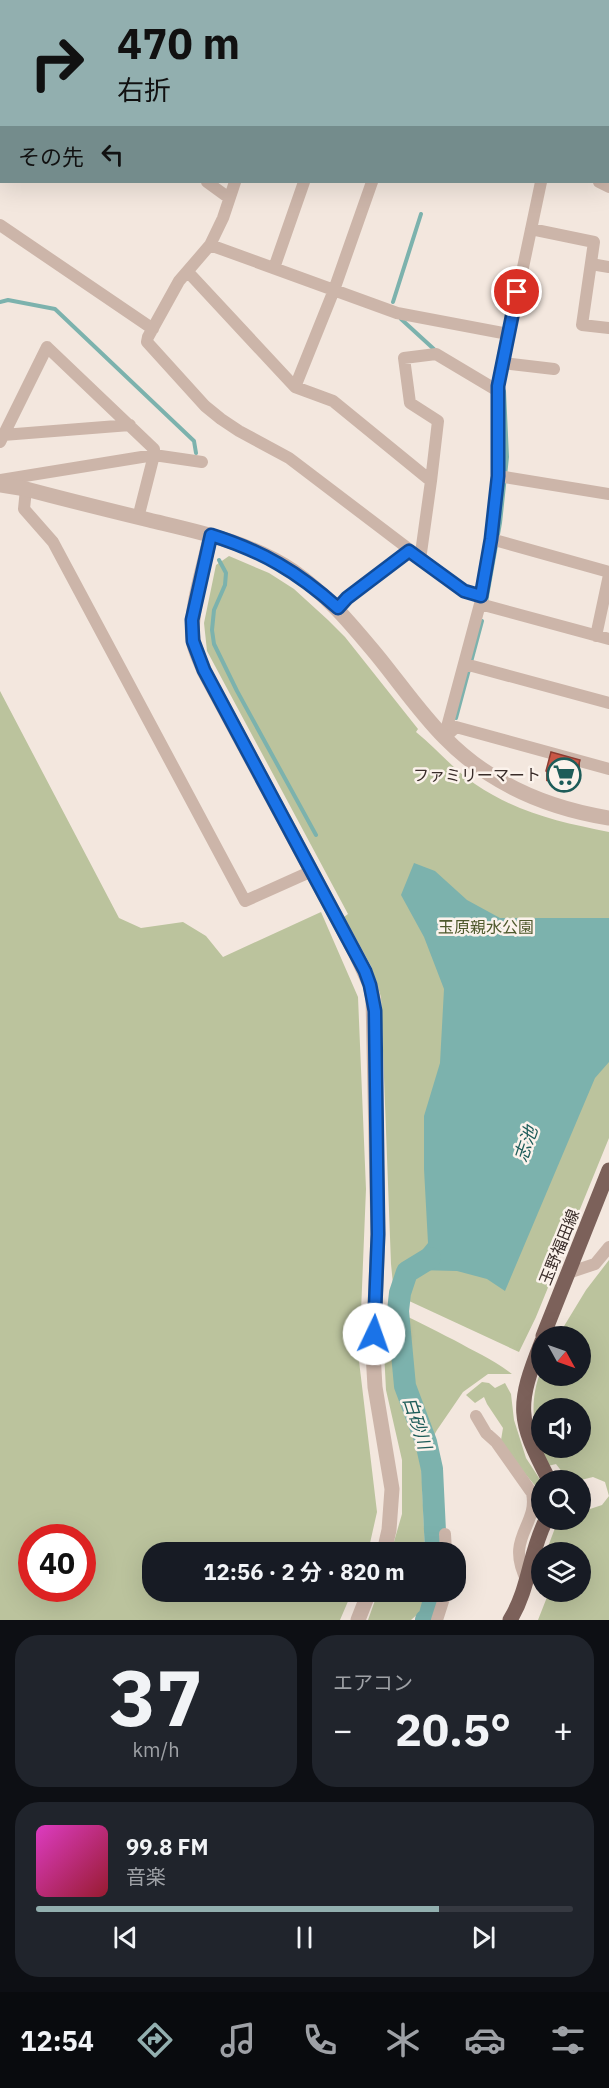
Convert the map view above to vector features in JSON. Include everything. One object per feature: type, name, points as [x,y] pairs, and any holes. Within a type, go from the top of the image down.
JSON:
[{"type":"main road","name":"玉野福田線","points":[[547,1326],[609,1170]]},
{"type":"main road","points":[[531,1373],[525,1391],[523,1416],[527,1434],[544,1470]]},
{"type":"main road","points":[[510,1620],[522,1599],[541,1530]]},
{"type":"street","points":[[208,183],[229,198]]},
{"type":"street","points":[[235,183],[223,218],[210,245],[179,281],[147,342],[205,405],[239,431],[289,458],[420,560],[464,591],[483,603],[609,639]]},
{"type":"street","points":[[274,268],[304,183]]},
{"type":"street","points":[[296,387],[334,290],[372,183]]},
{"type":"street","points":[[444,738],[469,665],[495,541],[503,477],[498,392],[502,363],[541,183]]},
{"type":"street","points":[[0,225],[153,329]]},
{"type":"street","points":[[531,229],[594,242],[582,324],[609,328]]},
{"type":"street","points":[[210,245],[397,313],[508,334]]},
{"type":"street","points":[[591,264],[609,267]]},
{"type":"street","points":[[188,272],[296,387],[333,401],[430,481]]},
{"type":"street","points":[[2,438],[47,347],[154,449],[138,518]]},
{"type":"street","points":[[420,560],[438,420],[410,403],[404,357],[436,354],[498,392]]},
{"type":"street","points":[[502,363],[554,369]]},
{"type":"street","points":[[2,438],[130,425]]},
{"type":"street","points":[[0,480],[154,455],[202,462]]},
{"type":"street","points":[[503,477],[609,494]]},
{"type":"street","points":[[0,485],[26,489],[211,535],[272,558],[293,571],[338,608],[444,738],[491,776],[516,790],[558,807],[609,818]]},
{"type":"street","points":[[26,489],[24,509],[52,542],[245,901],[312,871]]},
{"type":"street","points":[[211,535],[192,620],[196,651],[365,971],[375,1011],[378,1234],[373,1353],[378,1404],[392,1489],[392,1512],[386,1542]]},
{"type":"street","points":[[495,541],[609,573],[596,636]]},
{"type":"street","points":[[338,608],[347,598],[409,551]]},
{"type":"street","points":[[469,665],[609,703]]},
{"type":"street","points":[[444,738],[456,727],[609,768]]},
{"type":"street","points":[[568,1273],[595,1264],[609,1247]]},
{"type":"street","points":[[476,1416],[486,1433],[496,1442],[532,1493],[534,1500],[532,1511],[521,1536],[518,1552],[519,1563],[527,1581]]},
{"type":"street","points":[[445,1534],[445,1542]]},
{"type":"street","points":[[358,1620],[365,1602]]},
{"type":"street","points":[[437,1620],[443,1602]]},
{"type":"green space","name":"玉原親水公園","points":[[229,556],[269,573],[294,589],[345,637],[418,729],[416,732],[467,778],[491,794],[523,809],[556,820],[609,832],[609,1138],[536,1317],[519,1352],[394,1294],[381,997],[371,966],[344,917],[348,914],[207,651],[204,623],[216,565]]},
{"type":"green space","points":[[0,691],[119,918],[141,928],[183,922],[206,936],[223,957],[321,912],[358,997],[366,1189],[359,1361],[377,1512],[370,1542],[142,1542],[142,1602],[348,1602],[340,1620],[0,1620]]},
{"type":"green space","points":[[609,1260],[609,1496],[605,1482],[591,1478],[591,1470],[561,1470],[556,1464],[548,1466],[544,1458],[591,1458],[591,1398],[534,1398],[536,1386],[591,1386],[591,1326],[564,1326],[586,1290]]},
{"type":"green space","points":[[389,1309],[490,1359],[512,1374],[488,1374],[463,1392],[437,1430],[421,1459],[425,1542],[394,1542],[402,1514],[402,1460],[386,1390],[383,1332]]},
{"type":"green space","points":[[482,1382],[489,1383],[495,1388],[505,1383],[511,1394],[514,1420],[526,1458],[534,1470],[531,1470],[531,1481],[501,1440],[503,1428],[484,1397],[475,1403],[466,1395]]},
{"type":"green space","points":[[609,1496],[609,1620],[538,1620],[545,1602],[591,1602],[591,1542],[550,1542],[554,1530],[591,1530],[591,1509],[602,1505]]},
{"type":"green space","points":[[374,1602],[423,1602],[420,1612],[411,1620],[368,1620]]},
{"type":"water","name":"志池","points":[[414,863],[435,871],[467,900],[500,918],[609,918],[609,1062],[595,1078],[505,1291],[487,1279],[457,1271],[418,1270],[413,1275],[403,1274],[428,1243],[424,1116],[440,1063],[444,989],[424,937],[401,895]]},
{"type":"building","points":[[551,752],[580,760],[575,778],[546,771]]},
{"type":"waterway","points":[[393,302],[421,214]]},
{"type":"waterway","points":[[0,302],[8,300],[55,309],[194,441],[196,453]]},
{"type":"waterway","points":[[401,319],[436,351]]},
{"type":"waterway","points":[[486,602],[500,523],[507,457],[504,391]]},
{"type":"waterway","points":[[219,560],[226,573],[225,585],[214,610],[212,630],[214,644],[237,691],[316,835]]},
{"type":"waterway","points":[[456,718],[482,621]]},
{"type":"waterway","name":"白砂川","points":[[430,1258],[407,1272],[400,1293],[398,1311],[405,1386],[426,1442],[432,1469],[436,1542]]},
{"type":"waterway","name":"白砂川","points":[[426,1620],[429,1618],[433,1602]]},
{"type":"place","name":"ファミリーマート","points":[[564,775]]},
{"type":"route","points":[[374,1334],[378,1234],[375,1011],[370,985],[365,971],[204,670],[193,641],[192,620],[211,535],[272,558],[293,571],[338,608],[347,598],[409,551],[464,591],[481,596],[491,539],[498,476],[498,386],[517,292]]}]
